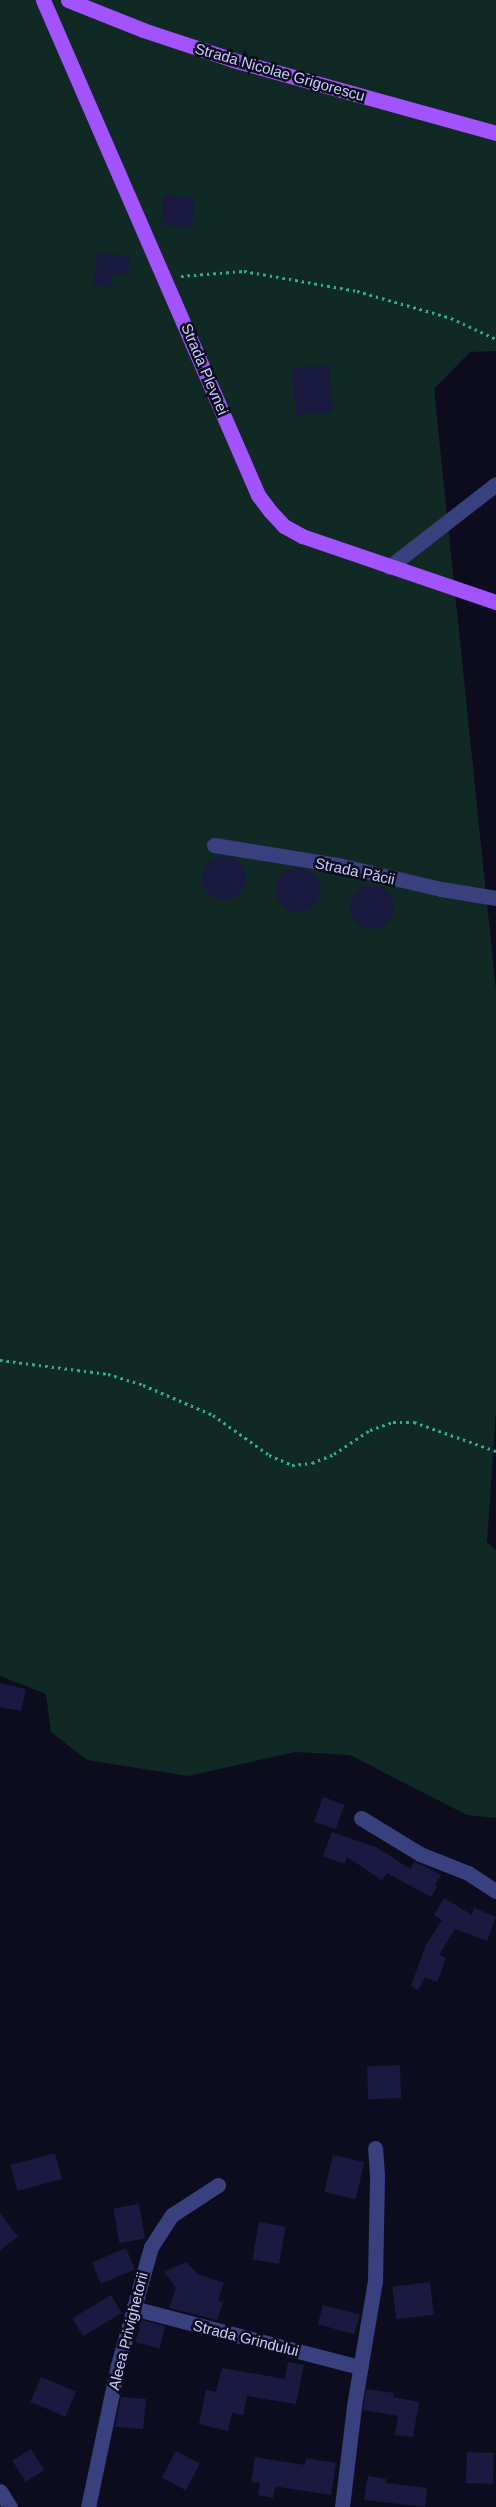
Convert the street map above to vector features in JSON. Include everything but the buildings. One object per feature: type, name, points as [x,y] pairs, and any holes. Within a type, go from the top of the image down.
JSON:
[{"type":"main road","name":"Strada Plevnei","points":[[43,0],[165,276],[258,495],[270,512],[284,526],[302,536],[496,602]]},
{"type":"main road","name":"Strada Nicolae Grigorescu","points":[[68,0],[143,30],[233,60],[496,133]]},
{"type":"street","points":[[389,567],[496,484]]},
{"type":"street","name":"Strada Păcii","points":[[214,845],[338,865],[441,889],[496,898]]},
{"type":"street","points":[[361,1818],[420,1854],[468,1873],[496,1891]]},
{"type":"street","points":[[342,2507],[360,2367],[375,2281],[378,2175],[375,2148]]},
{"type":"street","name":"Aleea Privighetorii","points":[[88,2507],[132,2308],[151,2247],[161,2229],[184,2205],[218,2185]]},
{"type":"street","name":"Strada Grindului","points":[[132,2308],[360,2367]]},
{"type":"street","points":[[0,2491],[10,2507]]},
{"type":"path","points":[[165,276],[244,271],[357,291],[451,318],[496,339]]},
{"type":"path","points":[[0,1360],[108,1374],[143,1385],[213,1415],[269,1455],[292,1465],[312,1463],[334,1454],[370,1430],[392,1422],[414,1422],[496,1451]]},
{"type":"green space","points":[[0,0],[496,0],[496,351],[470,352],[434,389],[496,990],[496,1411],[487,1542],[496,1550],[496,1818],[467,1815],[350,1755],[295,1752],[188,1776],[87,1760],[51,1732],[46,1694],[0,1676]]}]
